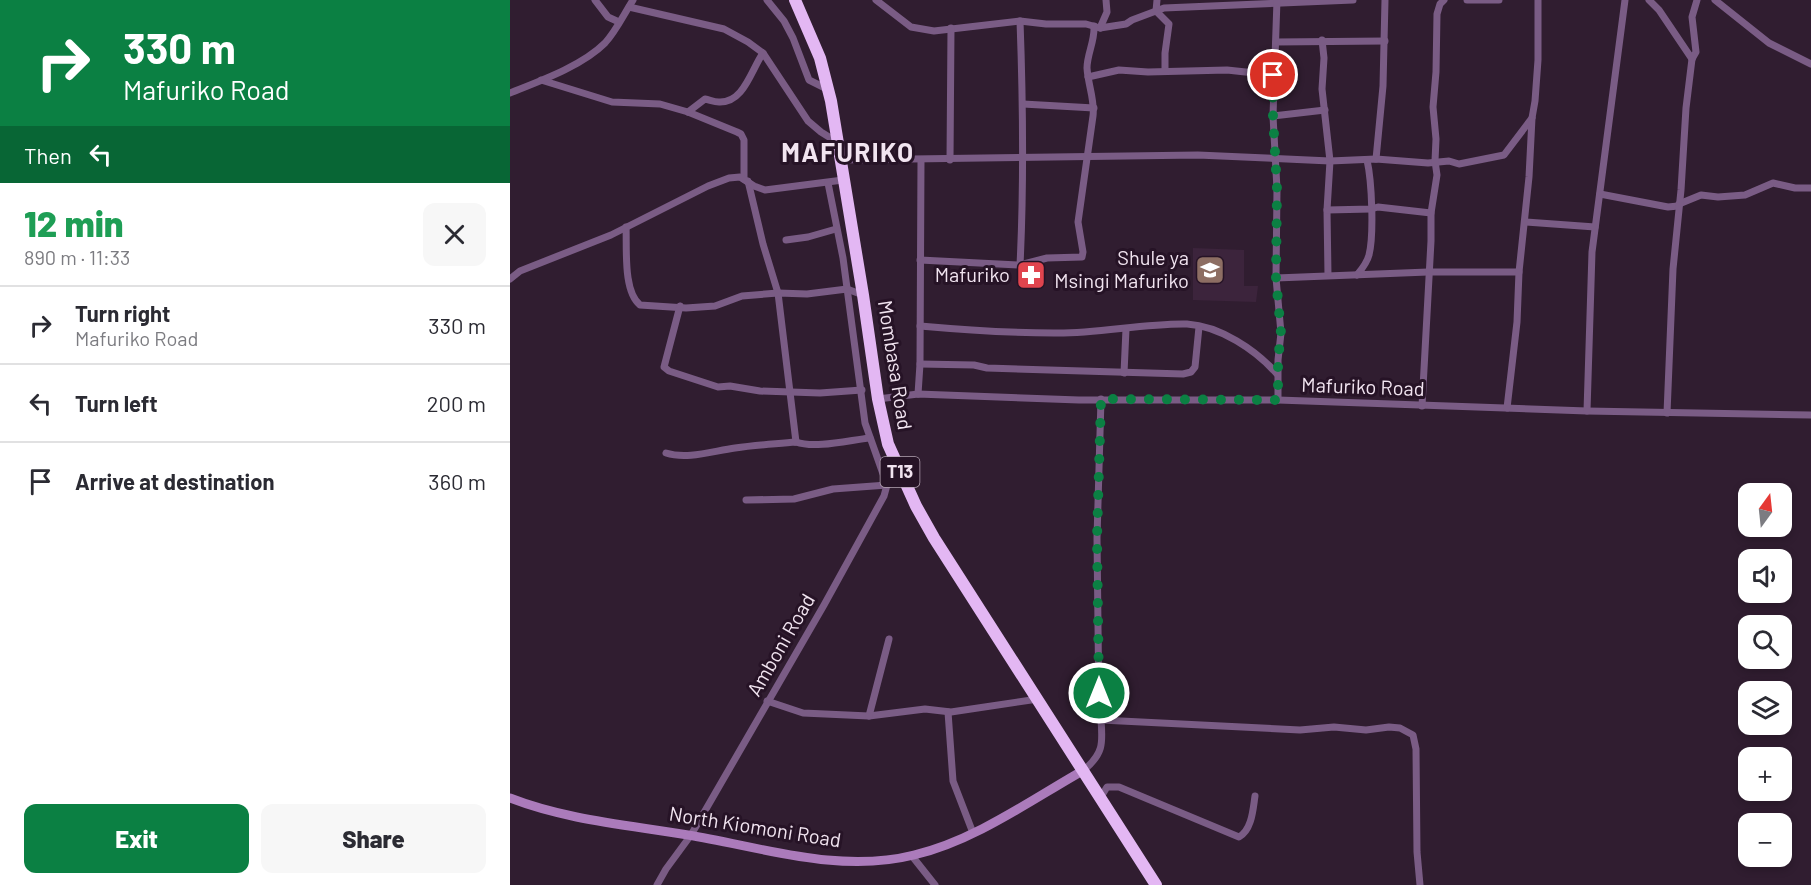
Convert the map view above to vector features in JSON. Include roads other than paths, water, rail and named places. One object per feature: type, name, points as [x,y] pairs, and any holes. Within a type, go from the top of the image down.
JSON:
[{"type":"highway","name":"Mombasa Road","points":[[795,0],[820,58],[828,90],[863,295],[878,399],[888,444],[902,478],[934,538],[1156,885]]},
{"type":"main road","name":"North Kiomoni Road","points":[[510,798],[559,813],[691,835],[791,855],[827,860],[868,861],[912,856],[947,845],[973,833],[1084,770]]},
{"type":"street","points":[[595,0],[608,17],[619,22]]},
{"type":"street","points":[[767,0],[788,29],[809,80],[828,90]]},
{"type":"street","points":[[876,0],[911,27],[934,31],[1020,21],[1097,27],[1126,24],[1164,8],[1277,1],[1353,0]]},
{"type":"street","points":[[920,260],[1020,265],[1047,258],[1082,257],[1078,222],[1094,108],[1088,76],[1088,58],[1097,27],[1107,12],[1106,0]]},
{"type":"street","points":[[1156,11],[1157,0]]},
{"type":"street","points":[[1376,159],[1383,86],[1385,0]]},
{"type":"street","points":[[1422,406],[1431,213],[1437,175],[1433,107],[1437,14],[1444,0]]},
{"type":"street","points":[[1467,0],[1499,0]]},
{"type":"street","points":[[1507,408],[1526,222],[1538,60],[1538,0]]},
{"type":"street","points":[[1587,411],[1591,269],[1625,0]]},
{"type":"street","points":[[1649,0],[1659,10],[1692,59]]},
{"type":"street","points":[[1668,413],[1673,269],[1692,59],[1696,52],[1692,17],[1697,0]]},
{"type":"street","points":[[1715,0],[1769,43],[1811,64]]},
{"type":"street","points":[[1277,1],[1273,116],[1277,189],[1276,278],[1281,333],[1278,400]]},
{"type":"street","points":[[510,93],[574,64],[594,51],[605,42],[631,3],[724,29],[763,53],[808,121],[837,142]]},
{"type":"street","points":[[1156,11],[1169,24],[1165,70]]},
{"type":"street","points":[[1020,21],[1023,104],[1023,212],[1020,265]]},
{"type":"street","points":[[950,160],[951,28]]},
{"type":"street","points":[[1322,40],[1324,58],[1322,90],[1330,161],[1327,210],[1328,275]]},
{"type":"street","points":[[1276,42],[1385,41]]},
{"type":"street","points":[[688,112],[705,99],[722,102],[737,96],[763,53]]},
{"type":"street","points":[[1088,76],[1119,70],[1148,72],[1227,70],[1273,75]]},
{"type":"street","points":[[541,80],[612,102],[644,102],[688,112],[742,136],[746,180],[778,293],[796,442]]},
{"type":"street","points":[[1023,104],[1094,108]]},
{"type":"street","points":[[1273,116],[1325,110]]},
{"type":"street","points":[[840,160],[1198,156],[1330,161],[1376,159],[1462,164],[1504,155],[1532,118]]},
{"type":"street","points":[[918,394],[921,160]]},
{"type":"street","points":[[1357,276],[1370,254],[1371,209],[1367,160]]},
{"type":"street","points":[[510,279],[520,271],[626,227],[708,186],[735,177],[765,190],[843,180]]},
{"type":"street","points":[[828,183],[843,258],[865,423],[887,485]]},
{"type":"street","points":[[1600,194],[1657,205],[1679,205],[1701,195],[1718,197],[1745,195],[1773,183],[1795,188],[1811,188]]},
{"type":"street","points":[[1327,210],[1378,207],[1431,213]]},
{"type":"street","points":[[1526,222],[1595,227]]},
{"type":"street","points":[[626,227],[629,289],[635,301],[640,305],[715,306],[742,296],[778,293],[807,294],[847,290],[863,295]]},
{"type":"street","points":[[786,240],[836,229]]},
{"type":"street","points":[[1276,278],[1428,272],[1520,272]]},
{"type":"street","points":[[680,306],[670,349],[664,363],[666,370],[718,387],[730,386],[790,393],[862,390]]},
{"type":"street","points":[[920,326],[1055,334],[1188,324],[1213,330],[1237,341],[1268,363],[1278,374]]},
{"type":"street","points":[[920,364],[974,364],[987,368],[1183,374],[1191,372],[1195,367],[1199,327]]},
{"type":"street","points":[[1124,373],[1126,329]]},
{"type":"street","name":"Mafuriko Road","points":[[878,399],[918,394],[1079,400],[1278,400],[1587,411],[1811,415]]},
{"type":"street","points":[[1084,770],[1096,760],[1101,747],[1097,538],[1101,399]]},
{"type":"street","points":[[666,453],[674,455],[704,453],[796,442],[802,444],[833,443],[870,438]]},
{"type":"street","points":[[746,500],[794,499],[833,489],[887,485],[902,478]]},
{"type":"street","name":"Amboni Road","points":[[657,885],[691,835],[830,595],[884,496],[887,485]]},
{"type":"street","points":[[869,716],[889,639]]},
{"type":"street","points":[[767,701],[803,713],[869,716],[925,709],[948,712],[1038,699]]},
{"type":"street","points":[[948,712],[953,781],[973,833]]},
{"type":"street","points":[[1101,720],[1300,730],[1334,727],[1366,730],[1400,728],[1413,735],[1416,749],[1417,852],[1420,885]]},
{"type":"street","points":[[1101,797],[1107,787],[1119,787],[1239,837],[1246,831],[1252,816],[1255,796]]},
{"type":"street","points":[[912,856],[934,885]]},
{"type":"place","name":"Shule ya Msingi Mafuriko","points":[[1210,270]]},
{"type":"place","name":"Mafuriko","points":[[1031,275]]},
{"type":"district","name":"MAFURIKO","points":[[848,153]]}]
